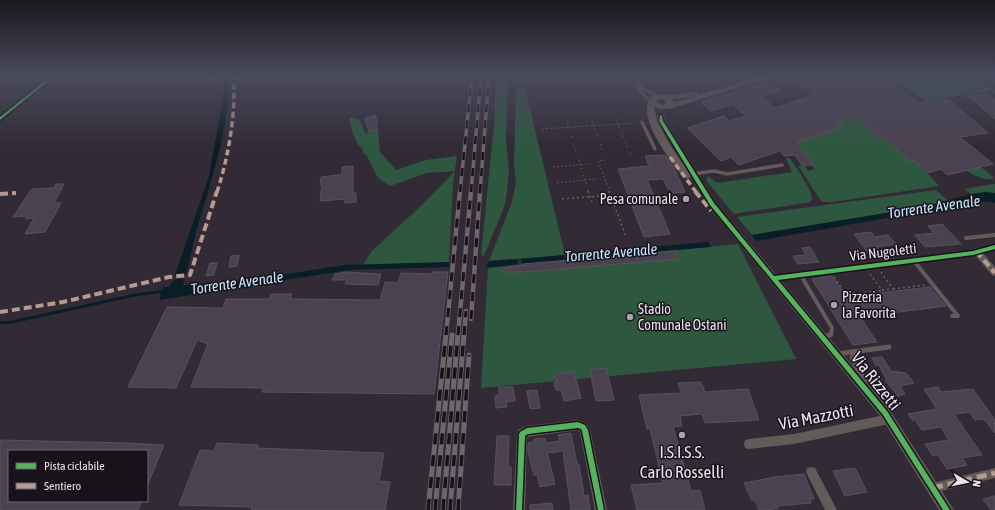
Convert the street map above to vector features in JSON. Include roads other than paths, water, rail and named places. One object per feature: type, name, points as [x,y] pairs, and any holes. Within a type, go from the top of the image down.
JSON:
[{"type":"street","points":[[0,119],[24,100]]},
{"type":"street","points":[[690,175],[660,134],[650,113],[650,106],[654,100],[657,106],[666,103],[684,103],[693,100]]},
{"type":"street","points":[[660,134],[663,132],[658,119],[661,116],[666,103]]},
{"type":"street","points":[[661,116],[661,121],[690,175]]},
{"type":"street","points":[[660,134],[665,136],[669,142],[675,145]]},
{"type":"street","name":"Via Rizzetti","points":[[690,175],[712,204],[824,338],[889,419],[947,510]]},
{"type":"street","name":"Via Nugoletti","points":[[773,278],[914,261],[976,252],[995,247]]},
{"type":"street","points":[[976,252],[995,273]]},
{"type":"street","name":"Via Mazzotti","points":[[749,444],[794,439],[889,419]]},
{"type":"street","points":[[519,510],[522,434],[527,431],[574,426],[582,426],[585,430],[601,510]]},
{"type":"street","points":[[811,472],[831,510]]},
{"type":"street","points":[[933,488],[995,473]]},
{"type":"lane","points":[[642,122],[655,150]]},
{"type":"lane","points":[[649,135],[660,134]]},
{"type":"lane","points":[[690,175],[714,171],[727,174],[782,165]]},
{"type":"lane","points":[[966,238],[995,235]]},
{"type":"lane","points":[[914,261],[958,316],[952,316]]},
{"type":"lane","points":[[800,274],[832,328],[831,335],[824,338]]},
{"type":"lane","points":[[837,354],[846,351],[856,352],[889,347]]},
{"type":"lane","name":"Via Rizzetti","points":[[856,352],[852,356],[854,362],[879,406]]},
{"type":"water","points":[[223,100],[227,100],[224,129],[219,153],[186,274],[175,275],[209,176]]},
{"type":"water","points":[[986,192],[995,193],[995,203],[974,202],[931,213],[910,214],[756,241],[752,235],[923,207],[971,194]]},
{"type":"water","points":[[708,242],[711,247],[630,254],[629,249]]},
{"type":"water","points":[[626,250],[627,254],[567,259],[566,255]]},
{"type":"water","points":[[564,255],[565,260],[522,264],[521,259]]},
{"type":"water","points":[[517,259],[518,264],[486,268],[489,261]]},
{"type":"water","points":[[449,262],[449,267],[349,270],[159,300],[163,287],[169,287],[174,280],[185,279],[183,283],[184,285],[215,285],[345,265]]},
{"type":"waterway","name":"Torrente Avenale","points":[[177,283],[181,271]]},
{"type":"waterway","points":[[0,323],[12,322],[135,295],[165,291]]},
{"type":"railway","points":[[460,192],[470,100]]},
{"type":"railway","points":[[471,192],[479,100]]},
{"type":"railway","points":[[480,192],[487,100]]},
{"type":"railway","points":[[446,335],[460,191]]},
{"type":"railway","points":[[458,335],[471,191]]},
{"type":"railway","points":[[471,319],[480,191]]},
{"type":"railway","points":[[464,335],[466,311]]},
{"type":"railway","points":[[428,510],[446,334]]},
{"type":"railway","points":[[443,510],[458,334]]},
{"type":"railway","points":[[450,510],[464,334]]},
{"type":"railway","points":[[435,510],[452,335]]},
{"type":"railway","points":[[458,510],[469,355]]},
{"type":"place","name":"Pesa comunale","points":[[686,199]]},
{"type":"place","name":"Pizzeria la Favorita","points":[[834,305]]},
{"type":"place","name":"Stadio Comunale Ostani","points":[[630,317]]},
{"type":"place","name":"I.S.I.S.S. Carlo Rosselli","points":[[682,435]]}]
